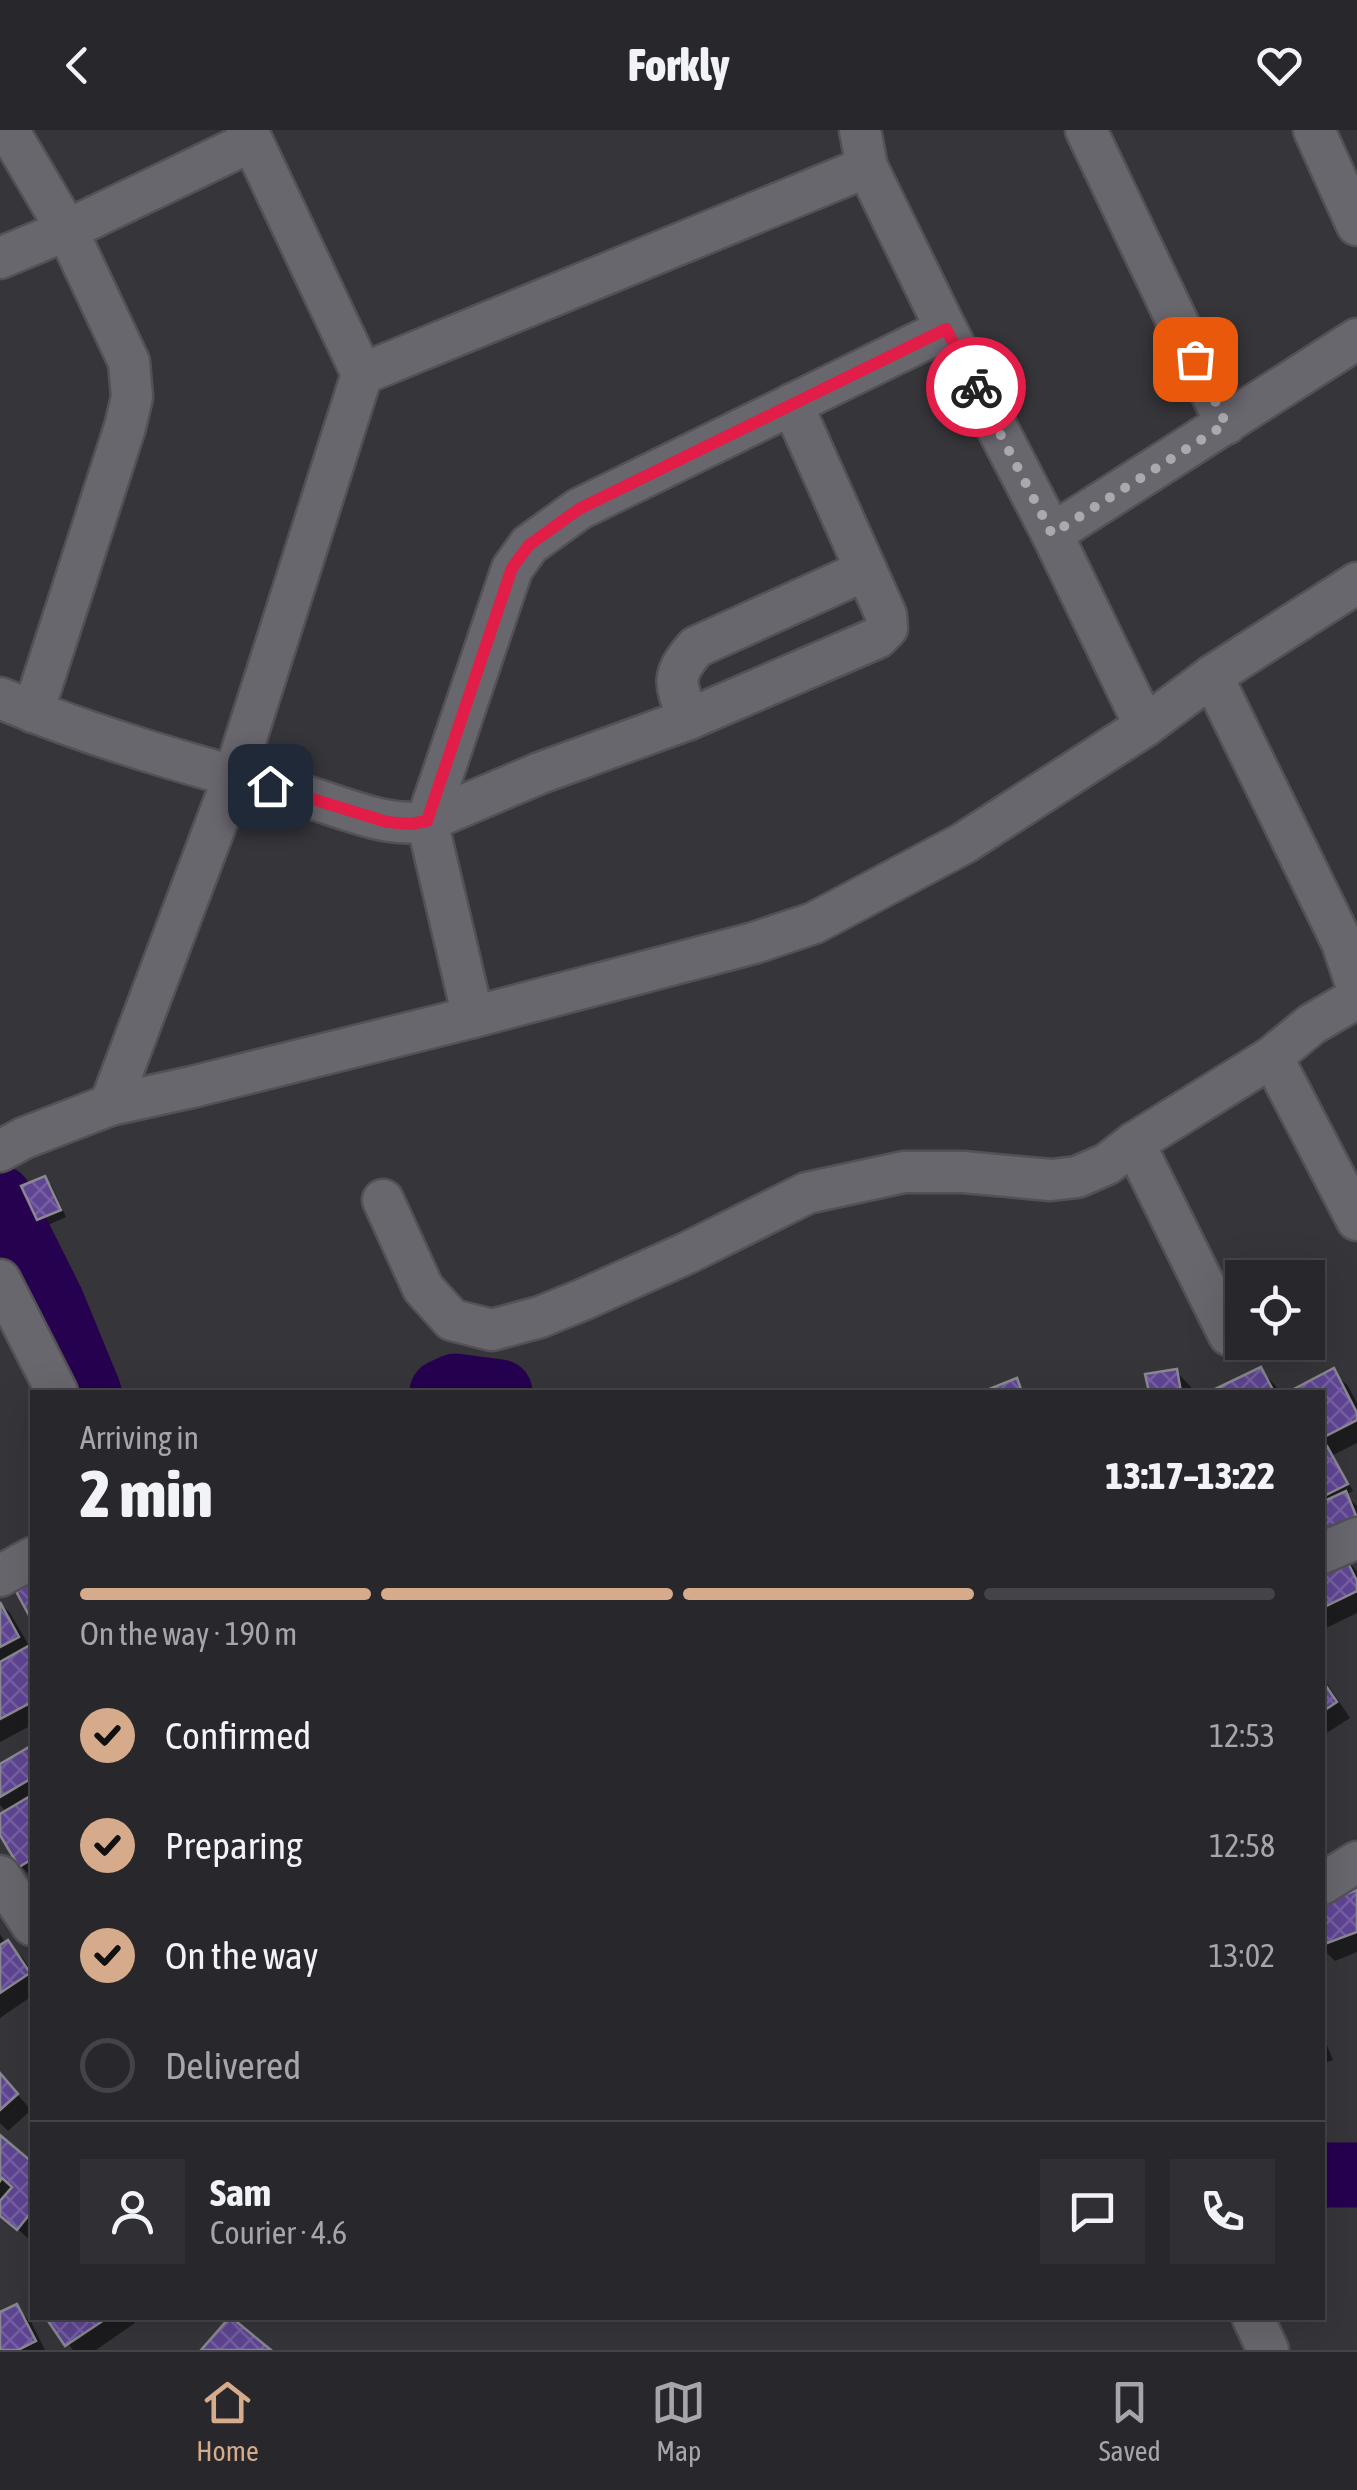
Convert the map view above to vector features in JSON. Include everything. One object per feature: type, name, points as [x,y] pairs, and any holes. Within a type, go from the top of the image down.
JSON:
[{"type":"street","points":[[3,130],[14,140],[67,230],[128,362],[132,396],[125,427],[16,705],[190,766],[387,822],[427,821],[540,773],[689,719],[877,638],[886,628],[886,616],[792,404]]},
{"type":"street","points":[[1086,130],[1226,424]]},
{"type":"street","points":[[1314,130],[1357,225]]},
{"type":"street","points":[[0,258],[67,230],[250,136],[362,374],[234,776],[110,1104]]},
{"type":"street","points":[[362,374],[866,141],[946,329],[1146,726]]},
{"type":"street","points":[[473,1017],[427,821],[512,568],[529,545],[579,509],[946,329]]},
{"type":"street","points":[[1052,534],[1357,339]]},
{"type":"street","points":[[689,719],[676,686],[681,664],[696,647],[866,570]]},
{"type":"street","points":[[12,1144],[110,1104],[473,1017],[814,923],[964,843],[1357,583]]},
{"type":"street","points":[[1212,676],[1342,942],[1357,986]]},
{"type":"street","points":[[383,1200],[423,1288],[452,1320],[492,1330],[582,1300],[687,1254],[807,1193],[904,1172],[964,1172],[1051,1180],[1078,1177],[1106,1164],[1272,1057],[1312,1024],[1357,998]]},
{"type":"street","points":[[1272,1057],[1357,1220]]},
{"type":"street","points":[[1134,1143],[1225,1328]]},
{"type":"street","points":[[0,1280],[56,1390]]},
{"type":"street","points":[[1325,1552],[1357,1538]]},
{"type":"street","points":[[0,1576],[30,1559]]},
{"type":"street","points":[[1325,1882],[1357,1862]]},
{"type":"street","points":[[0,1876],[30,1923]]},
{"type":"street","points":[[1254,2320],[1268,2350]]},
{"type":"building","points":[[45,1176],[61,1210],[37,1220],[21,1186]]},
{"type":"building","points":[[1261,1367],[1273,1390],[1213,1390]]},
{"type":"building","points":[[1334,1368],[1357,1420],[1325,1436],[1325,1390],[1292,1390]]},
{"type":"building","points":[[1177,1369],[1181,1390],[1149,1390],[1145,1374]]},
{"type":"building","points":[[1017,1378],[1021,1390],[990,1390]]},
{"type":"building","points":[[1325,1447],[1348,1484],[1325,1496]]},
{"type":"building","points":[[1346,1491],[1357,1518],[1325,1533],[1325,1501]]},
{"type":"building","points":[[1343,1553],[1357,1581],[1357,1591],[1325,1607],[1325,1562]]},
{"type":"building","points":[[30,1571],[30,1617],[11,1582]]},
{"type":"building","points":[[0,1602],[19,1637],[0,1647]]},
{"type":"building","points":[[30,1645],[30,1703],[0,1719],[0,1662]]},
{"type":"building","points":[[1325,1684],[1337,1702],[1325,1710]]},
{"type":"building","points":[[29,1747],[30,1779],[0,1797],[0,1764]]},
{"type":"building","points":[[30,1796],[30,1860],[19,1867],[0,1835],[0,1814]]},
{"type":"building","points":[[1357,1890],[1357,1932],[1325,1944],[1325,1902]]},
{"type":"building","points":[[8,1940],[30,1973],[0,1993],[0,1945]]},
{"type":"building","points":[[0,2073],[18,2094],[0,2110]]},
{"type":"building","points":[[0,2135],[30,2160],[30,2214],[17,2230],[0,2216],[0,2201],[12,2187],[2,2178],[0,2181]]},
{"type":"building","points":[[17,2304],[36,2341],[18,2350],[0,2350],[0,2312]]},
{"type":"building","points":[[47,2320],[104,2320],[65,2346]]},
{"type":"building","points":[[227,2320],[234,2320],[271,2350],[201,2350]]},
{"type":"waterway","points":[[0,1198],[52,1302],[88,1390]]},
{"type":"waterway","points":[[446,1390],[455,1386],[485,1390]]},
{"type":"waterway","points":[[1325,2175],[1357,2175]]},
{"type":"way so far","points":[[976,387],[1052,534],[1226,424],[1195,359]]},
{"type":"route","points":[[270,786],[387,822],[427,821],[512,568],[529,545],[579,509],[946,329],[976,387]]}]
